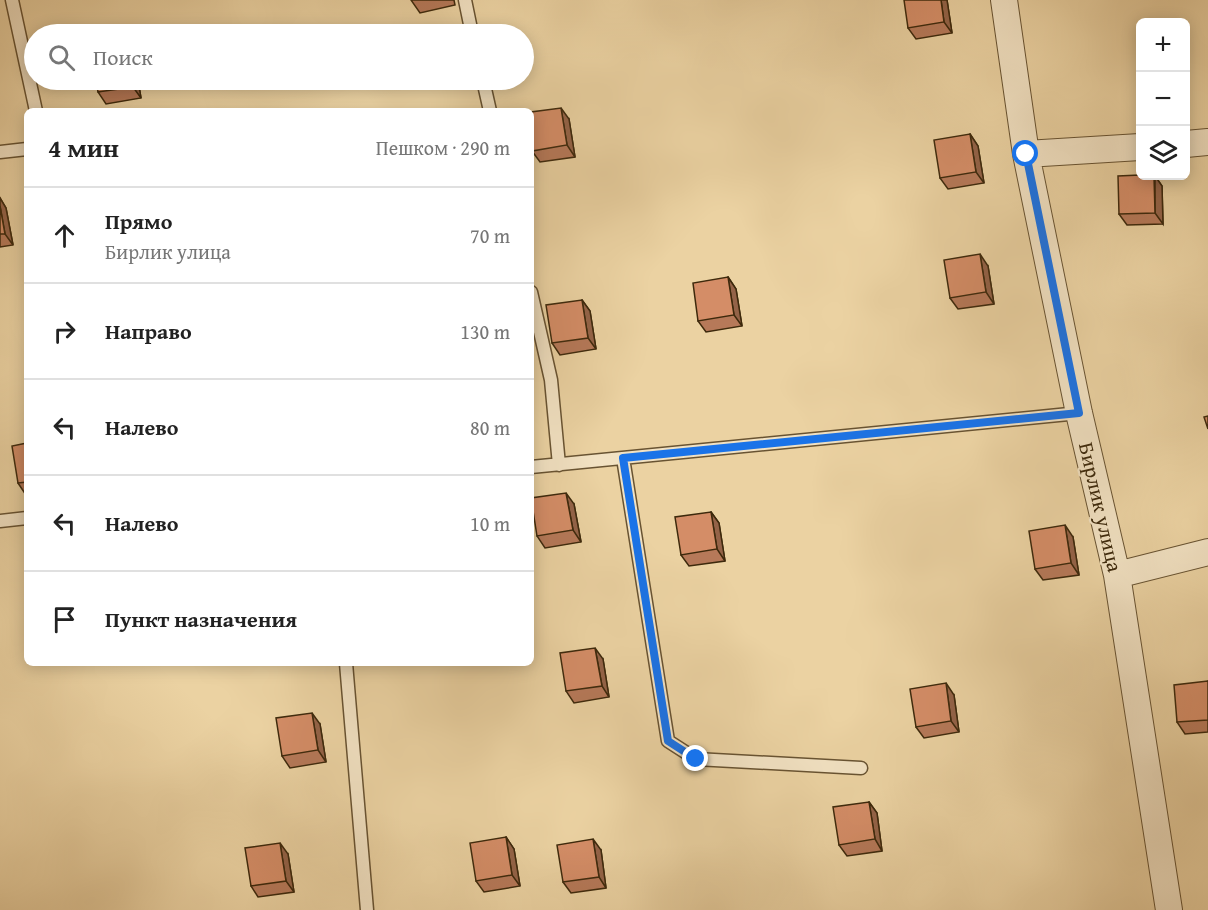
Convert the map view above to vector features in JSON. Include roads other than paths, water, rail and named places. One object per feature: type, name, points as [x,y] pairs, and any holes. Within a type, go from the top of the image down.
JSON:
[{"type":"street","name":"Бирлик улица","points":[[1004,0],[1026,154],[1079,413],[1117,575],[1169,910]]},
{"type":"street","points":[[1190,144],[1208,142]]},
{"type":"street","points":[[1026,154],[1136,147]]},
{"type":"street","points":[[1117,575],[1208,552]]},
{"type":"lane","points":[[12,0],[24,56]]},
{"type":"lane","points":[[465,0],[470,24]]},
{"type":"lane","points":[[31,90],[35,108]]},
{"type":"lane","points":[[485,90],[489,108]]},
{"type":"lane","points":[[0,152],[24,148]]},
{"type":"lane","points":[[534,305],[551,380],[559,465]]},
{"type":"lane","points":[[534,467],[1079,413]]},
{"type":"lane","points":[[623,458],[668,741],[696,759],[861,768]]},
{"type":"lane","points":[[0,521],[24,518]]},
{"type":"lane","points":[[346,666],[367,910]]}]
